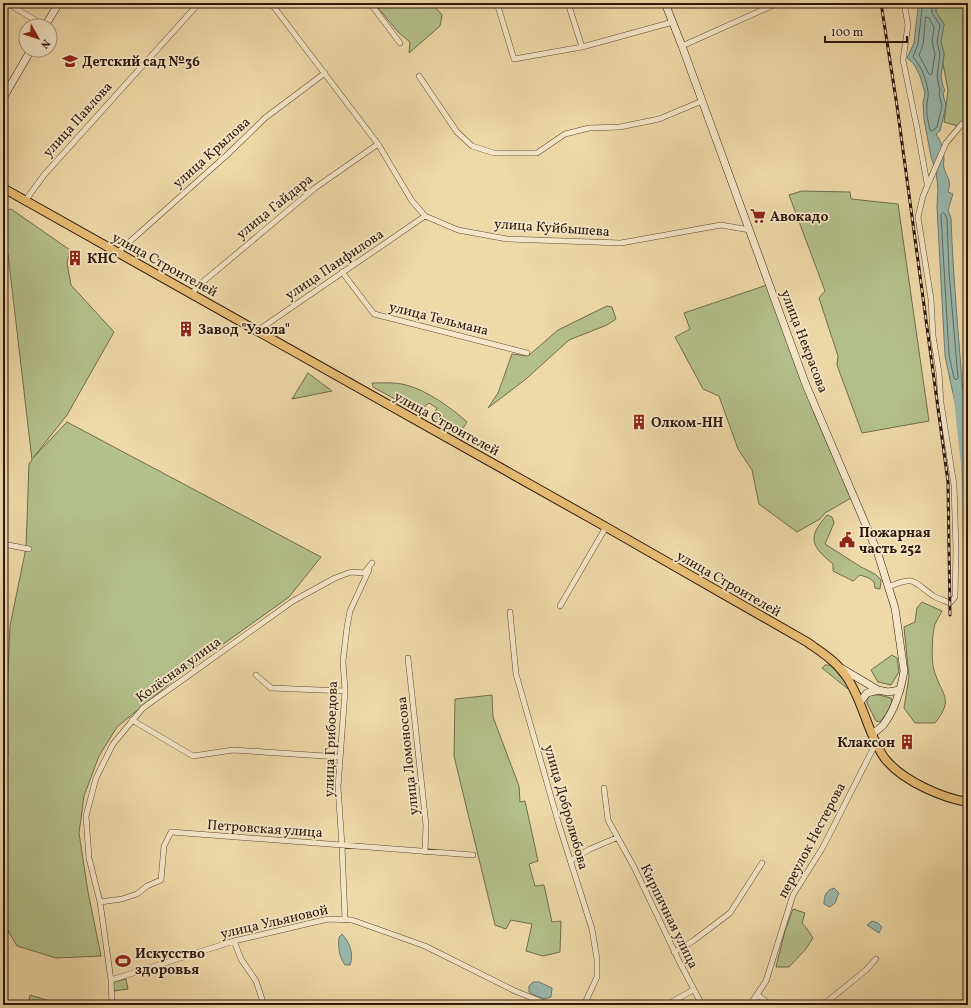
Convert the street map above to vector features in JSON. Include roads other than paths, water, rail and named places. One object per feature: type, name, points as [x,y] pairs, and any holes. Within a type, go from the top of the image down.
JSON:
[{"type":"main road","name":"улица Строителей","points":[[3,188],[606,527],[807,642],[839,666],[851,684],[860,702],[876,744],[887,761],[896,770],[909,779],[945,796],[968,802]]},
{"type":"street","points":[[6,3],[31,18]]},
{"type":"street","points":[[50,18],[59,3]]},
{"type":"street","name":"улица Павлова","points":[[25,201],[53,164],[199,3]]},
{"type":"street","name":"улица Куйбышева","points":[[271,3],[378,144],[412,201],[425,216],[458,230],[507,239],[621,243],[721,225],[750,230]]},
{"type":"street","points":[[370,3],[400,43]]},
{"type":"street","points":[[497,3],[514,59],[582,47],[672,22]]},
{"type":"street","points":[[568,3],[582,47]]},
{"type":"street","name":"улица Некрасова","points":[[665,3],[806,385],[877,551],[895,608],[904,671],[900,690],[892,710],[883,725],[872,734]]},
{"type":"street","points":[[682,46],[778,3]]},
{"type":"street","points":[[904,3],[908,25],[903,60],[927,185]]},
{"type":"street","points":[[3,98],[26,58]]},
{"type":"street","name":"улица Крылова","points":[[117,253],[228,154],[265,118],[325,73]]},
{"type":"street","points":[[419,76],[457,132],[472,146],[494,153],[537,153],[565,134],[589,128],[620,127],[659,119],[702,101]]},
{"type":"street","points":[[888,588],[908,580],[918,583],[934,597],[950,602],[955,597],[956,549],[954,484],[933,336],[931,299],[918,217],[922,196],[931,173],[946,143],[962,124],[968,120]]},
{"type":"street","name":"улица Гайдара","points":[[192,294],[198,286],[315,188],[378,144]]},
{"type":"street","name":"улица Панфилова","points":[[258,331],[425,216]]},
{"type":"street","name":"улица Тельмана","points":[[342,272],[374,314],[527,353]]},
{"type":"street","points":[[560,606],[606,527]]},
{"type":"street","points":[[3,544],[29,549]]},
{"type":"street","name":"улица Грибоедова","points":[[344,920],[342,846],[338,787],[344,691],[343,661],[346,627],[350,611],[356,595],[372,563]]},
{"type":"street","name":"Колёсная улица","points":[[112,1005],[111,980],[100,902],[88,858],[86,816],[96,778],[113,744],[143,708],[294,601],[335,578],[351,572],[364,572],[372,563]]},
{"type":"street","name":"улица Добролюбова","points":[[510,612],[516,674],[570,861],[592,929],[597,959],[597,977],[584,1005]]},
{"type":"street","name":"улица Ломоносова","points":[[408,658],[426,825],[425,852]]},
{"type":"street","points":[[839,666],[878,690],[888,692],[900,690]]},
{"type":"street","points":[[256,675],[271,688],[344,691]]},
{"type":"street","points":[[860,702],[867,693],[878,690]]},
{"type":"street","points":[[132,720],[193,756],[233,750],[340,757]]},
{"type":"street","name":"переулок Нестерова","points":[[750,1005],[766,981],[793,895],[823,847],[876,744]]},
{"type":"street","name":"Кирпичная улица","points":[[604,788],[608,820],[616,838],[634,867],[674,952],[702,1005]]},
{"type":"street","name":"Петровская улица","points":[[100,902],[122,899],[137,894],[147,886],[161,880],[164,846],[171,832],[473,855]]},
{"type":"street","points":[[570,861],[590,849],[616,838]]},
{"type":"street","points":[[674,952],[693,941],[730,913],[762,863]]},
{"type":"street","name":"улица Ульяновой","points":[[111,980],[234,941],[328,919],[352,920],[425,946],[515,991],[550,1005]]},
{"type":"street","points":[[234,941],[241,959],[256,981],[264,1005]]},
{"type":"street","points":[[823,1005],[866,970],[876,959]]},
{"type":"street","points":[[666,1005],[693,990]]},
{"type":"street","points":[[758,995],[770,1005]]},
{"type":"water","points":[[917,3],[936,3],[936,12],[944,24],[941,42],[944,54],[941,77],[945,90],[943,94],[946,106],[940,131],[936,134],[943,151],[944,167],[949,182],[948,192],[953,194],[948,210],[951,218],[963,397],[962,403],[955,403],[945,356],[937,207],[938,189],[936,171],[931,157],[924,119],[923,103],[925,93],[920,76],[914,64],[907,58],[914,43],[918,8]]},
{"type":"water","points":[[834,888],[839,893],[835,903],[830,907],[824,904],[824,898],[827,892]]},
{"type":"water","points":[[872,921],[878,923],[882,927],[879,933],[867,925]]},
{"type":"water","points":[[342,934],[350,949],[352,957],[350,965],[345,965],[340,955],[339,937]]},
{"type":"water","points":[[533,982],[539,982],[552,988],[551,997],[543,998],[529,992],[529,986]]},
{"type":"waterway","points":[[958,391],[966,465],[968,526]]},
{"type":"railway","points":[[881,3],[897,106],[948,482],[950,615]]},
{"type":"place","name":"Детский сад №36","points":[[70,61]]},
{"type":"place","name":"Авокадо","points":[[758,216]]},
{"type":"place","name":"КНС","points":[[75,258]]},
{"type":"place","name":"Завод \"Узола\"","points":[[186,329]]},
{"type":"place","name":"Олком-НН","points":[[639,422]]},
{"type":"place","name":"Пожарная часть 252","points":[[847,540]]},
{"type":"place","name":"Клаксон","points":[[907,742]]},
{"type":"place","name":"Искусство здоровья","points":[[123,961]]}]
